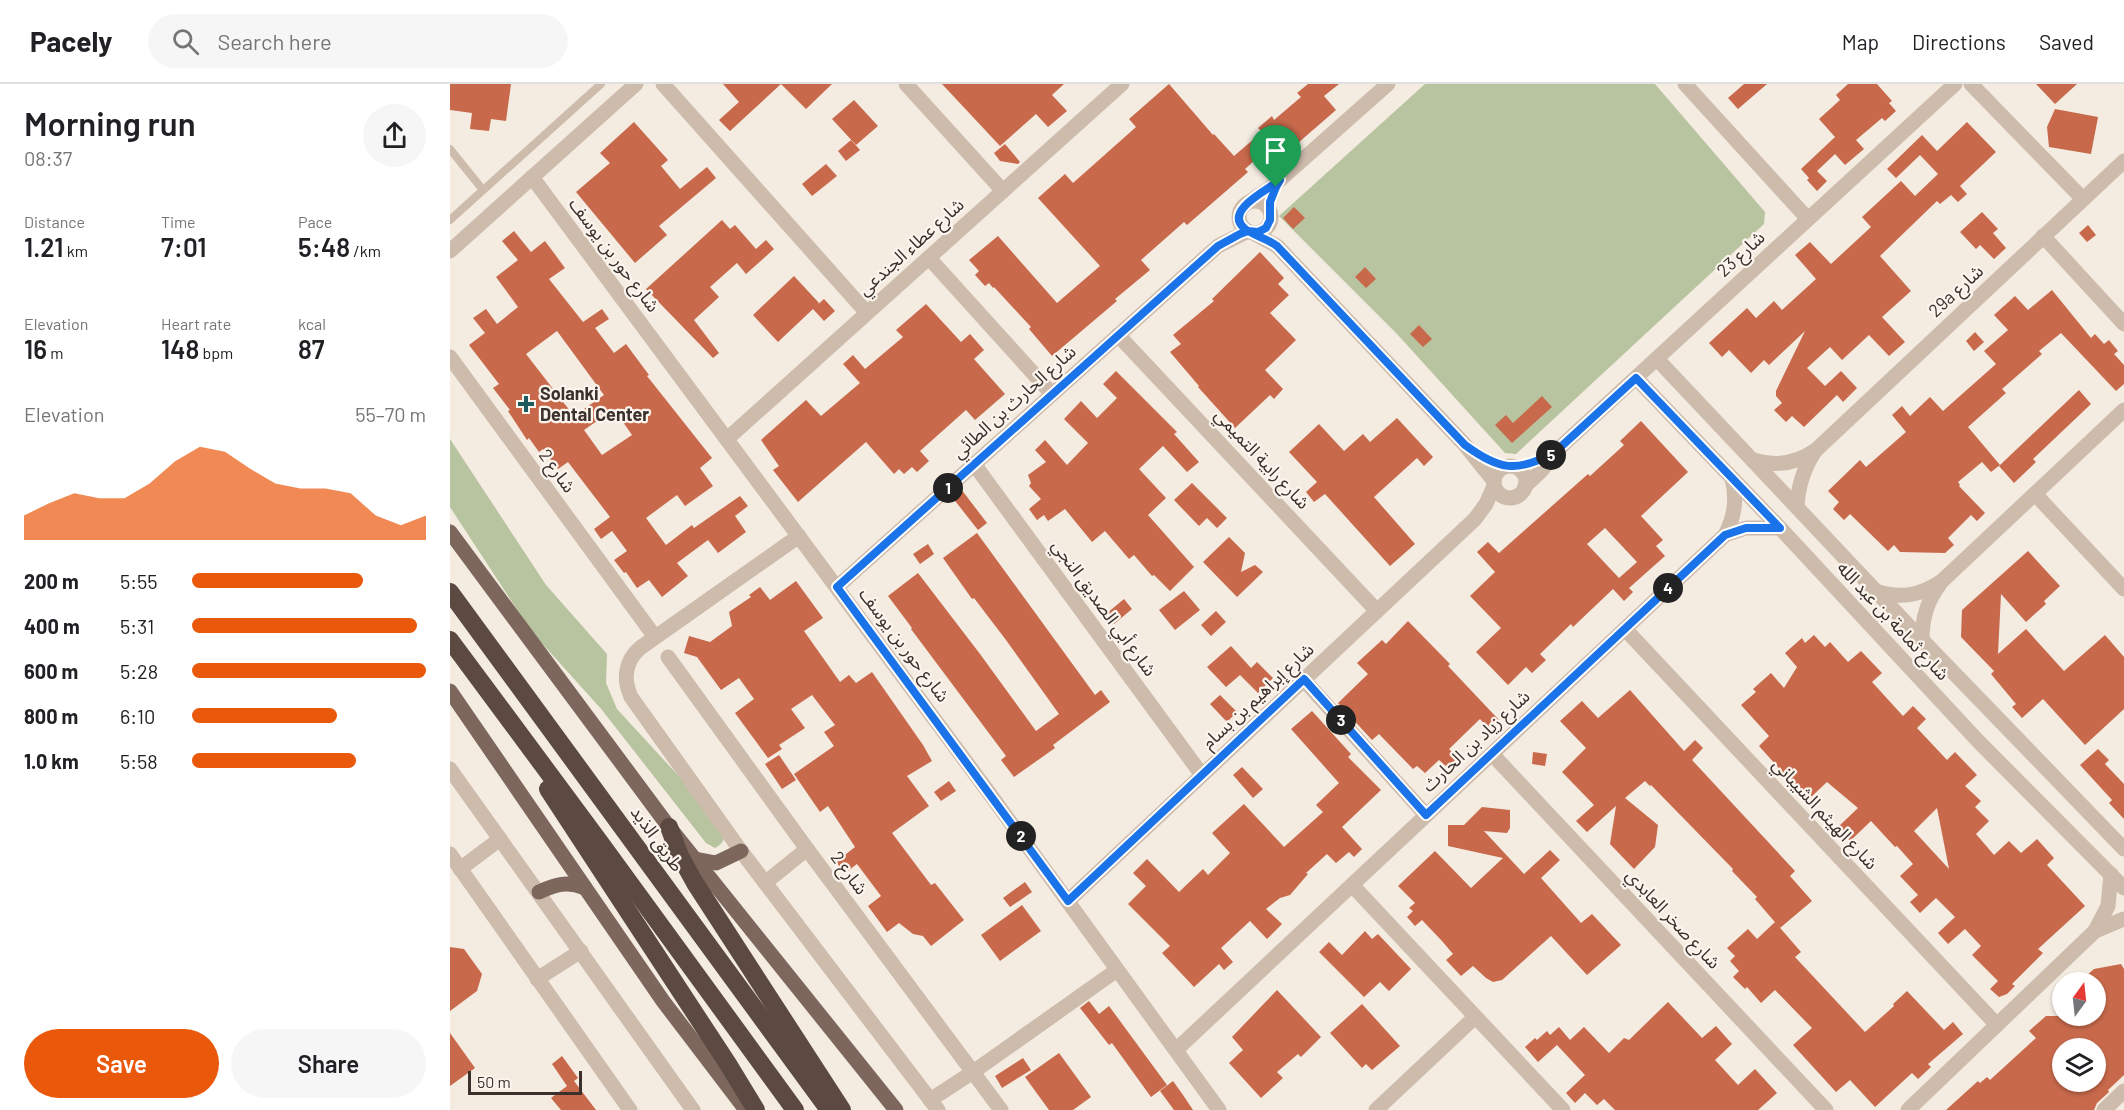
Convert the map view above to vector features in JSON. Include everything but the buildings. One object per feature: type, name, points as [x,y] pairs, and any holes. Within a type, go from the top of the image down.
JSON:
[{"type":"highway","name":"طريق الذيد","points":[[450,592],[829,1110]]},
{"type":"highway","points":[[450,640],[795,1110]]},
{"type":"highway","points":[[528,747],[562,813],[756,1110]]},
{"type":"highway","points":[[669,827],[680,856],[695,883],[842,1110]]},
{"type":"main road","points":[[450,532],[669,827],[896,1110]]},
{"type":"main road","points":[[450,691],[663,1000],[746,1110]]},
{"type":"main road","points":[[695,859],[716,862],[741,851]]},
{"type":"main road","points":[[539,892],[563,883],[585,888]]},
{"type":"street","points":[[450,251],[636,84]]},
{"type":"street","points":[[663,84],[867,313]]},
{"type":"street","points":[[906,84],[1003,191]]},
{"type":"street","name":"شارع عطاء الجندعي","points":[[727,439],[1122,84]]},
{"type":"street","points":[[1388,84],[1280,180],[1242,207],[1239,216],[1241,225],[1277,246],[1465,445],[1494,484],[1497,492],[1508,498],[1519,495],[1525,486],[1524,475],[1510,467],[1486,459],[1465,445]]},
{"type":"street","points":[[1685,84],[1808,219]]},
{"type":"street","name":"شارع 23","points":[[1525,486],[1542,470],[1554,453],[1955,84]]},
{"type":"street","points":[[1971,84],[2083,199]]},
{"type":"street","name":"29a شارع","points":[[1753,460],[1785,464],[1806,457],[1816,450],[2124,161]]},
{"type":"street","name":"شارع حور بن يوسف","points":[[532,177],[837,587],[1219,1110]]},
{"type":"street","points":[[1251,232],[1262,231],[1269,217],[1273,194],[1280,180]]},
{"type":"street","points":[[1249,202],[1263,203],[1277,246]]},
{"type":"street","name":"شارع الحارث بن الطائي","points":[[837,587],[1218,246],[1239,216]]},
{"type":"street","name":"شارع الحارث بن الطائي","points":[[1218,246],[1251,232]]},
{"type":"street","points":[[2043,236],[2124,324]]},
{"type":"street","points":[[929,258],[1052,394]]},
{"type":"street","name":"شارع رابية التميمي","points":[[1118,335],[1377,611]]},
{"type":"street","name":"شارع 2","points":[[450,357],[655,637]]},
{"type":"street","name":"شارع ثمامة بن عبد الله","points":[[1657,358],[1875,591],[2124,849]]},
{"type":"street","name":"شارع ثمامة بن عبد الله","points":[[1636,378],[1780,528],[1978,741],[2124,888]]},
{"type":"street","points":[[1875,591],[1910,596],[1932,588],[1942,581],[2124,410]]},
{"type":"street","name":"29a شارع","points":[[1797,507],[1797,495],[1803,471],[1816,450]]},
{"type":"street","name":"شارع 23","points":[[1510,467],[1535,462],[1554,453]]},
{"type":"street","name":"شارع أبي الصديق النجي","points":[[974,464],[1202,775]]},
{"type":"street","points":[[1494,484],[1495,475],[1510,467]]},
{"type":"street","name":"شارع زياد بن الحارث","points":[[1176,1050],[1725,535],[1731,524],[1736,501],[1732,478]]},
{"type":"street","name":"شارع إبراهيم بن بسام","points":[[1068,901],[1475,519],[1486,504],[1494,484]]},
{"type":"street","points":[[2035,494],[2124,589]]},
{"type":"street","name":"شارع إبراهيم بن بسام","points":[[1475,519],[1508,498]]},
{"type":"street","name":"شارع زياد بن الحارث","points":[[1725,535],[1746,528],[1780,528]]},
{"type":"street","points":[[799,536],[634,653],[629,661],[625,678],[631,697],[741,851],[934,1105],[973,1072],[1117,970]]},
{"type":"street","points":[[1922,640],[1924,615],[1928,603],[1942,581]]},
{"type":"street","name":"شارع الهيثم الشيباني","points":[[1624,629],[1997,1025]]},
{"type":"street","name":"شارع 2","points":[[668,657],[1001,1110]]},
{"type":"street","points":[[1304,679],[1426,815]]},
{"type":"street","name":"شارع صخر العابدي","points":[[1492,754],[1826,1110]]},
{"type":"street","points":[[450,769],[693,1110]]},
{"type":"street","points":[[460,869],[500,839]]},
{"type":"street","points":[[765,883],[807,849]]},
{"type":"street","points":[[450,854],[630,1110]]},
{"type":"street","points":[[2095,932],[2108,906],[2111,874]]},
{"type":"street","points":[[1352,885],[1563,1110]]},
{"type":"street","points":[[1908,1110],[2095,932],[2124,919]]},
{"type":"street","points":[[537,979],[581,951]]},
{"type":"street","points":[[1376,1110],[1475,1017]]},
{"type":"street","points":[[2104,1110],[2124,1091]]},
{"type":"lane","points":[[450,220],[601,84]]},
{"type":"lane","points":[[450,149],[483,190]]},
{"type":"green space","points":[[1425,84],[1655,84],[1765,212],[1764,224],[1516,454],[1505,453],[1397,334],[1279,216]]},
{"type":"green space","points":[[450,439],[546,585],[607,654],[606,683],[617,709],[723,829],[723,840],[715,848],[706,843],[602,710],[531,631],[450,507]]},
{"type":"place","name":"Solanki Dental Center","points":[[526,404]]},
{"type":"route","points":[[1276,187],[1270,202],[1270,220],[1266,228],[1258,232],[1248,231],[1218,246],[837,587],[1068,901],[1304,679],[1426,815],[1725,535],[1746,528],[1780,528],[1636,378],[1554,453],[1545,458],[1526,465],[1504,467],[1475,453],[1277,246],[1266,238],[1253,232],[1248,231],[1244,229],[1241,225],[1239,216],[1242,207],[1280,180],[1276,187]]}]
